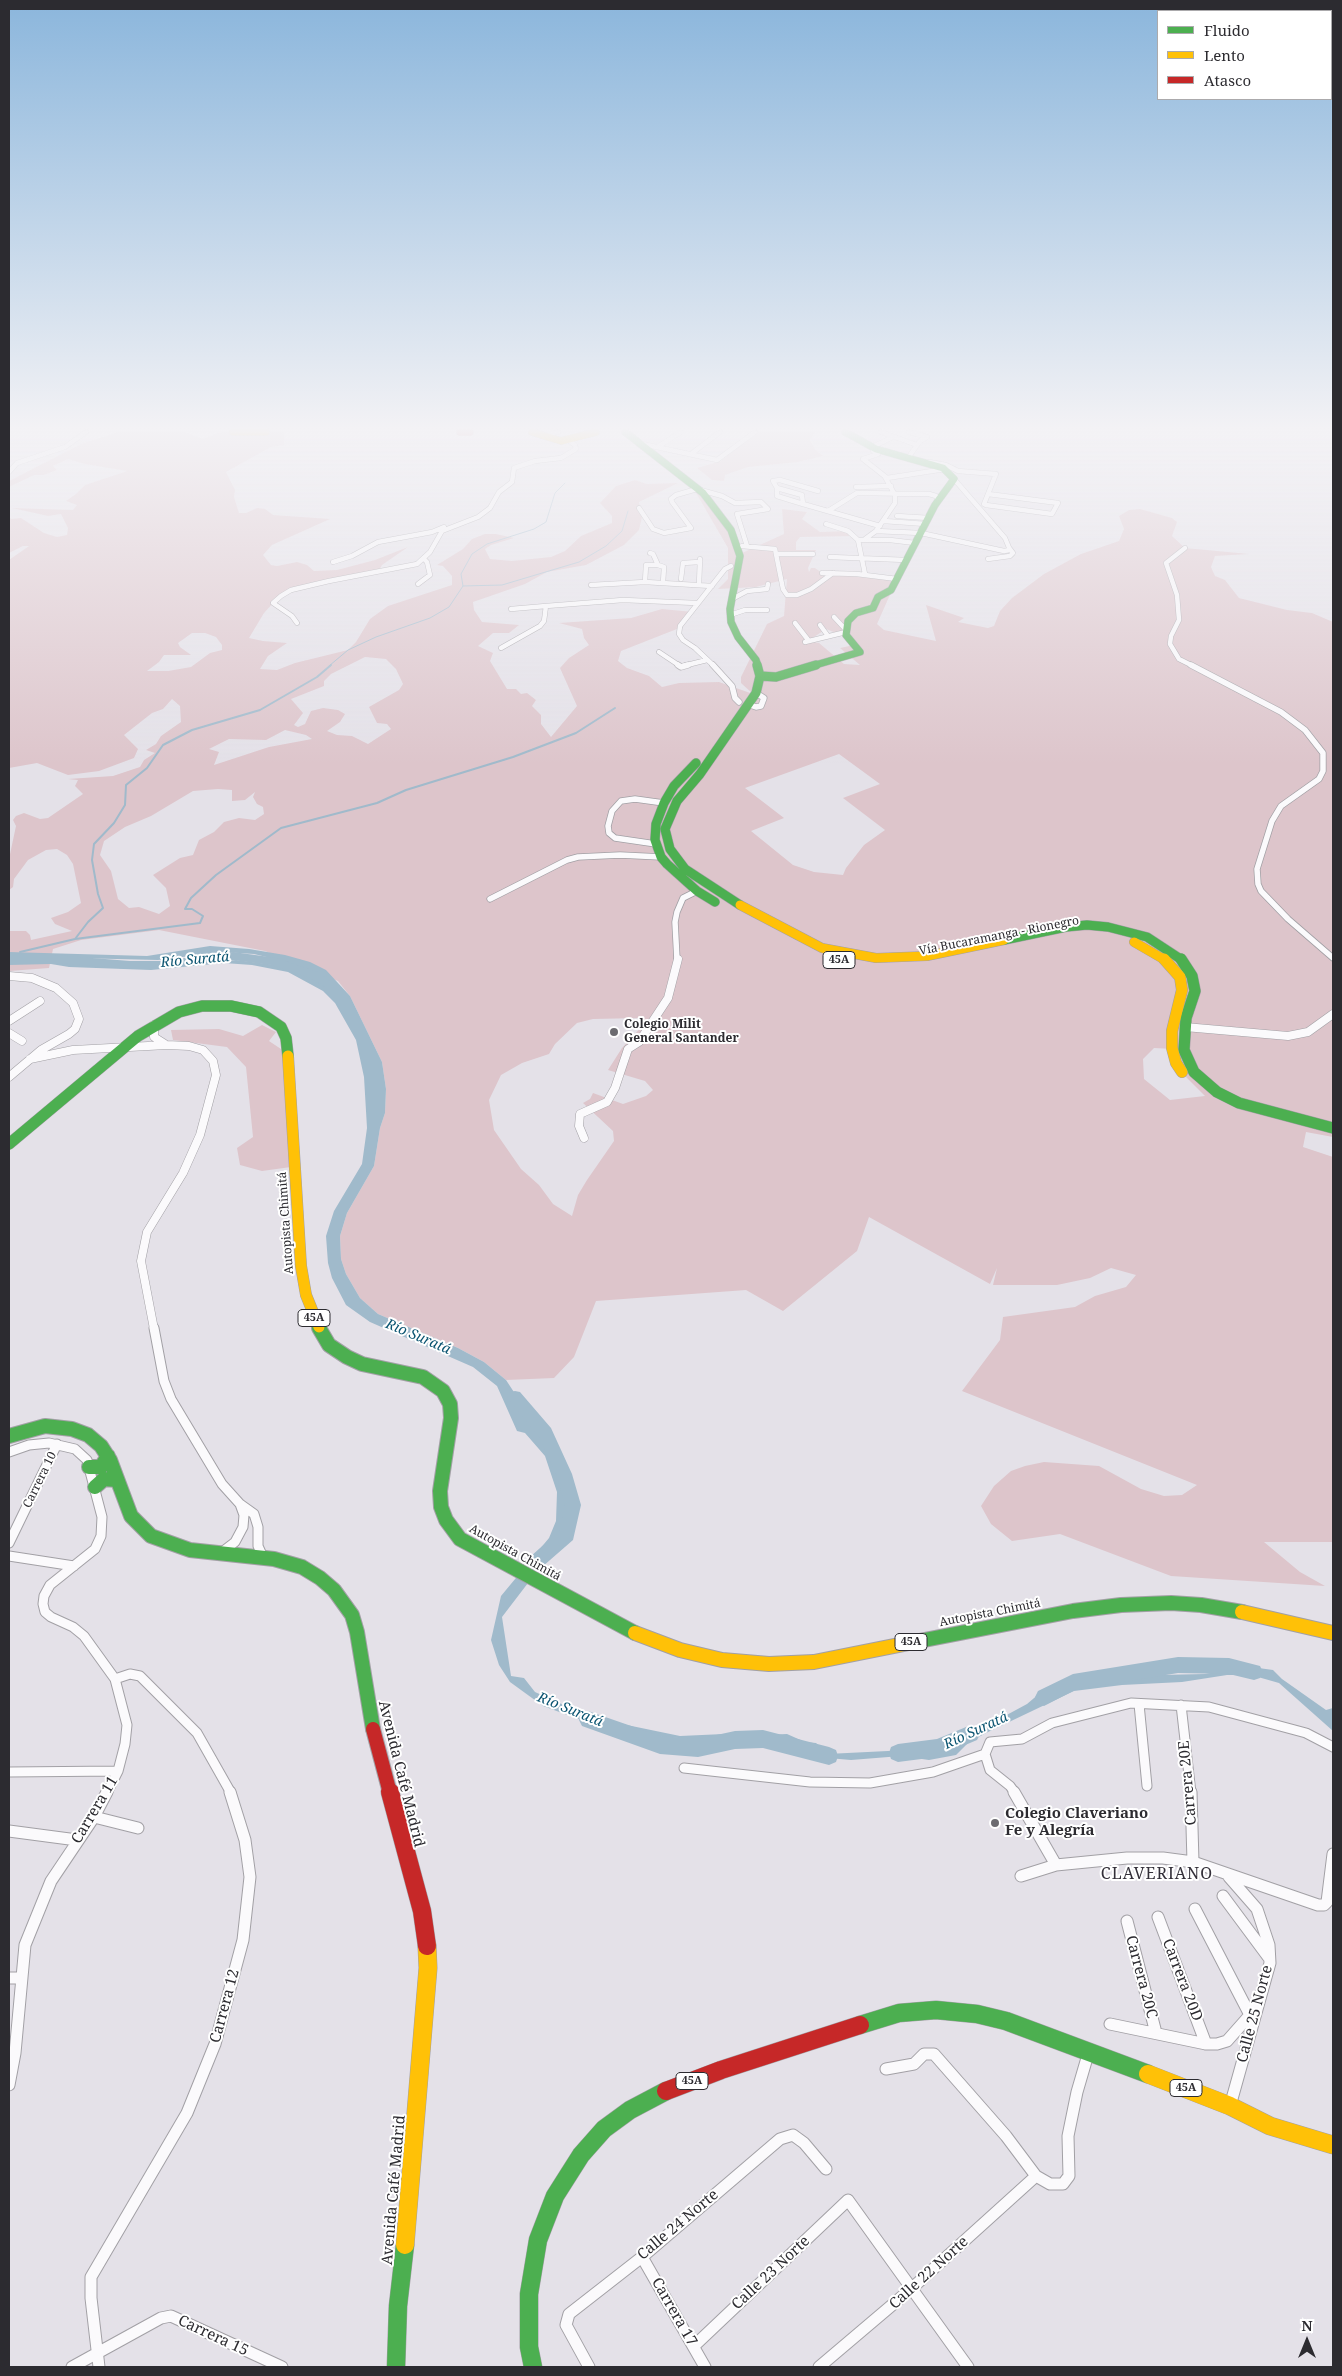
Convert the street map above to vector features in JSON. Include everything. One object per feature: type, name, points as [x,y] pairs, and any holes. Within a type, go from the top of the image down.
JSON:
[{"type":"main road","name":"Vía Bucaramanga - Rionegro","points":[[728,543],[731,566],[723,594],[720,614],[726,633],[749,669],[750,681],[743,703],[700,774],[677,801],[666,824],[665,829],[670,849],[686,869],[699,880],[802,939],[830,950],[876,958],[927,956],[1066,927],[1087,925],[1128,930],[1160,943],[1186,964],[1192,976],[1195,991],[1186,1018],[1185,1056],[1188,1065],[1194,1072],[1217,1092],[1239,1103],[1263,1111],[1333,1128]]},
{"type":"main road","name":"Vía Bucaramanga - Rionegro","points":[[740,543],[742,546],[730,615],[734,630],[756,660],[758,685],[696,763],[674,786],[664,803],[656,824],[656,844],[661,857],[697,891],[791,944],[825,956],[875,966],[905,966],[952,961],[1077,934],[1108,935],[1139,944],[1164,958],[1180,976],[1182,990],[1172,1031],[1172,1048],[1176,1063],[1193,1085],[1206,1096],[1258,1118],[1333,1137]]},
{"type":"main road","points":[[758,685],[776,677],[860,652],[849,639],[846,631],[850,617],[873,608],[878,597],[891,590],[915,543]]},
{"type":"main road","name":"Autopista Chimitá","points":[[9,1144],[106,1062],[154,1025],[191,1008],[231,1006],[260,1012],[281,1026],[286,1038],[288,1057],[301,1266],[306,1295],[312,1314],[329,1345],[336,1351],[362,1364],[423,1377],[443,1391],[450,1404],[451,1418],[440,1491],[446,1520],[460,1539],[629,1631],[680,1650],[722,1660],[770,1664],[814,1662],[1073,1611],[1121,1605],[1171,1603],[1201,1606],[1333,1633]]},
{"type":"main road","name":"Avenida Café Madrid","points":[[9,1436],[45,1426],[72,1429],[88,1435],[108,1456],[131,1516],[151,1536],[179,1548],[263,1557],[302,1567],[320,1578],[339,1596],[352,1616],[357,1632],[376,1746],[425,1926],[428,1968],[407,2224],[398,2306],[396,2367]]},
{"type":"main road","points":[[89,1467],[101,1467],[106,1462],[108,1456]]},
{"type":"main road","points":[[95,1488],[104,1479],[111,1478],[117,1480]]},
{"type":"main road","name":"Autopista Chimitá","points":[[1285,1622],[1333,1627]]},
{"type":"main road","name":"45A","points":[[533,2367],[529,2347],[528,2294],[538,2240],[555,2196],[581,2155],[604,2130],[630,2110],[663,2092],[721,2070],[899,2013],[936,2010],[977,2014],[1006,2021],[1230,2106],[1270,2126],[1333,2145]]},
{"type":"street","points":[[333,562],[352,556],[376,543]]},
{"type":"street","points":[[297,623],[292,616],[273,603],[291,590],[329,580],[409,566],[424,559],[434,543]]},
{"type":"street","points":[[742,543],[742,546],[773,549],[776,554],[785,594],[803,593],[827,580],[833,573]]},
{"type":"street","points":[[859,543],[865,574]]},
{"type":"street","points":[[974,543],[1004,551],[1010,549]]},
{"type":"street","points":[[988,558],[1010,556],[1013,553],[1007,543]]},
{"type":"street","points":[[1185,548],[1166,563],[1177,595],[1179,620],[1171,636],[1170,644],[1173,652],[1179,658],[1282,712],[1305,730],[1323,753],[1323,771],[1319,779],[1281,806],[1272,821],[1257,869],[1258,884],[1262,890],[1288,920],[1333,958]]},
{"type":"street","points":[[650,553],[653,554],[654,561],[658,565]]},
{"type":"street","points":[[776,554],[814,554]]},
{"type":"street","points":[[830,558],[906,560]]},
{"type":"street","points":[[418,584],[430,574],[427,562],[424,559]]},
{"type":"street","points":[[681,579],[683,564],[700,560],[699,585]]},
{"type":"street","points":[[645,582],[646,565],[681,569]]},
{"type":"street","points":[[731,566],[725,569],[697,603],[680,626],[679,634],[683,640],[695,648],[730,683],[735,698],[743,703]]},
{"type":"street","points":[[663,583],[664,568]]},
{"type":"street","points":[[822,573],[865,574],[897,579]]},
{"type":"street","points":[[591,585],[645,582],[712,586]]},
{"type":"street","points":[[736,582],[747,591]]},
{"type":"street","points":[[744,610],[732,601],[747,591],[767,589],[768,584]]},
{"type":"street","points":[[511,609],[623,600],[697,603]]},
{"type":"street","points":[[501,648],[540,626],[544,621],[546,606]]},
{"type":"street","points":[[730,615],[744,610],[767,610]]},
{"type":"street","points":[[795,623],[807,642],[846,631],[834,617]]},
{"type":"street","points":[[820,625],[828,636]]},
{"type":"street","points":[[659,652],[681,667],[707,660]]},
{"type":"street","points":[[656,844],[615,838],[609,833],[608,826],[612,811],[621,802],[635,798],[664,803]]},
{"type":"street","points":[[490,899],[572,858],[620,855],[661,857]]},
{"type":"street","points":[[584,1138],[579,1126],[580,1114],[607,1102],[615,1088],[628,1049],[639,1042],[668,998],[677,962],[675,922],[677,912],[683,898],[697,891]]},
{"type":"street","points":[[9,976],[32,978],[56,988],[66,995],[77,1010],[79,1019],[75,1029],[30,1059],[9,1077]]},
{"type":"street","points":[[9,1021],[40,1001]]},
{"type":"street","points":[[1185,1027],[1288,1036],[1308,1032],[1333,1014]]},
{"type":"street","points":[[154,1025],[154,1037],[167,1045]]},
{"type":"street","points":[[9,1033],[22,1041]]},
{"type":"street","points":[[30,1059],[56,1052],[167,1045],[189,1046],[203,1050],[213,1061],[216,1075],[197,1142],[183,1173],[147,1232],[140,1261],[164,1381],[172,1399],[210,1466],[226,1490],[240,1504],[250,1509],[256,1518],[257,1542],[263,1557]]},
{"type":"street","points":[[99,1050],[106,1062]]},
{"type":"street","name":"Carrera 11","points":[[9,1452],[35,1443],[57,1444],[80,1452],[89,1467],[102,1517],[102,1532],[95,1549],[47,1589],[44,1596],[44,1608],[51,1618],[73,1627],[84,1636],[115,1679],[127,1725],[125,1744],[118,1771],[94,1818],[77,1840],[51,1881],[25,1945],[15,2053],[9,2084]]},
{"type":"street","name":"Carrera 10","points":[[9,1543],[57,1444]]},
{"type":"street","points":[[220,1553],[235,1542],[243,1527],[244,1515],[240,1504]]},
{"type":"street","points":[[9,1556],[74,1566]]},
{"type":"street","name":"Carrera 12","points":[[97,2361],[91,2277],[187,2113],[215,2044],[243,1940],[250,1877],[246,1840],[230,1791],[206,1746],[197,1733],[140,1676],[130,1674],[115,1679]]},
{"type":"street","points":[[1056,1865],[1023,1804],[1010,1786],[990,1770],[985,1754],[990,1742],[1022,1739],[1052,1723],[1132,1703],[1209,1707],[1230,1711],[1306,1733],[1333,1747]]},
{"type":"street","points":[[1139,1704],[1147,1786]]},
{"type":"street","name":"Carrera 20E","points":[[1181,1705],[1191,1791],[1193,1862]]},
{"type":"street","points":[[684,1768],[810,1782],[870,1783],[934,1772],[985,1754]]},
{"type":"street","points":[[9,1772],[118,1771]]},
{"type":"street","points":[[94,1818],[138,1828]]},
{"type":"street","points":[[9,1831],[77,1840]]},
{"type":"street","points":[[1228,1875],[1318,1906],[1324,1905],[1327,1902],[1333,1854]]},
{"type":"street","name":"Calle 25 Norte","points":[[1021,1876],[1056,1865],[1127,1858],[1163,1858],[1193,1862],[1228,1875],[1257,1909],[1269,1945],[1270,1959],[1230,2106]]},
{"type":"street","points":[[1223,1896],[1270,1959]]},
{"type":"street","points":[[1195,1909],[1250,2015]]},
{"type":"street","name":"Carrera 20D","points":[[1158,1917],[1206,2044]]},
{"type":"street","name":"Carrera 20C","points":[[1127,1921],[1156,2033]]},
{"type":"street","points":[[9,1978],[22,1978]]},
{"type":"street","points":[[1110,2024],[1206,2044],[1227,2041],[1250,2015],[1262,1989]]},
{"type":"street","points":[[886,2069],[914,2064],[928,2053],[934,2054],[968,2092],[1036,2176],[1050,2184],[1063,2184],[1069,2176],[1068,2136],[1080,2078],[1089,2051]]},
{"type":"street","name":"Calle 24 Norte","points":[[589,2367],[566,2325],[566,2319],[780,2140],[793,2135],[804,2143],[826,2169]]},
{"type":"street","name":"Calle 22 Norte","points":[[820,2367],[911,2289],[1036,2176]]},
{"type":"street","name":"Calle 23 Norte","points":[[694,2346],[848,2200],[911,2289]]},
{"type":"street","name":"Carrera 17","points":[[642,2257],[705,2367]]},
{"type":"street","points":[[911,2289],[921,2299],[968,2367]]},
{"type":"street","name":"Carrera 15","points":[[97,2361],[161,2318],[171,2316],[282,2367]]},
{"type":"street","points":[[72,2367],[97,2361]]},
{"type":"shaded area","points":[[9,543],[277,543],[272,545],[263,555],[271,565],[277,566],[297,562],[307,565],[314,571],[337,570],[375,560],[408,547],[382,565],[378,572],[291,590],[275,601],[264,613],[249,638],[287,643],[268,656],[260,669],[277,670],[295,663],[348,650],[356,642],[370,619],[388,606],[452,585],[452,576],[443,566],[437,565],[463,549],[469,543],[498,543],[485,549],[490,559],[512,561],[551,557],[565,551],[574,543],[626,543],[586,565],[547,572],[525,584],[473,602],[474,610],[482,622],[519,625],[509,633],[493,633],[478,646],[493,653],[490,661],[507,689],[516,689],[521,694],[527,693],[536,700],[532,706],[541,715],[541,724],[551,737],[577,706],[560,668],[569,658],[589,645],[584,638],[582,629],[559,623],[631,618],[662,609],[693,612],[682,627],[621,651],[618,661],[627,668],[649,676],[662,687],[679,683],[719,682],[753,694],[741,683],[741,677],[767,624],[784,616],[787,579],[756,587],[718,589],[728,579],[728,548],[725,543],[736,543],[742,553],[764,543],[796,543],[796,550],[816,550],[808,568],[809,572],[811,568],[815,568],[822,573],[897,579],[877,624],[884,630],[936,641],[926,605],[964,618],[958,622],[988,628],[994,626],[1000,611],[1012,598],[1044,574],[1081,554],[1114,543],[1179,543],[1185,548],[1249,554],[1215,556],[1211,567],[1215,576],[1225,580],[1239,598],[1287,610],[1312,613],[1333,622],[1333,1137],[1306,1132],[1303,1147],[1333,1157],[1333,1542],[1264,1542],[1300,1572],[1325,1586],[1171,1576],[1060,1534],[1012,1541],[991,1524],[981,1506],[994,1486],[1011,1471],[1044,1462],[1099,1466],[1141,1489],[1164,1496],[1182,1495],[1197,1485],[962,1391],[1000,1340],[1003,1317],[1075,1307],[1095,1296],[1126,1287],[1136,1275],[1111,1268],[1090,1278],[1057,1285],[993,1285],[997,1268],[990,1284],[869,1217],[857,1251],[783,1311],[746,1290],[596,1301],[574,1357],[554,1378],[506,1380],[484,1362],[458,1348],[378,1314],[360,1298],[346,1274],[341,1259],[340,1236],[347,1213],[374,1166],[380,1128],[385,1113],[386,1089],[382,1062],[350,996],[338,981],[265,951],[159,930],[81,940],[53,949],[49,968],[9,971],[9,931],[26,931],[30,935],[31,940],[72,931],[55,924],[51,918],[68,912],[81,903],[73,864],[67,855],[57,849],[46,850],[28,860],[14,879],[13,887],[9,890],[9,859],[16,826],[13,820],[16,816],[24,813],[40,819],[48,818],[83,794],[75,786],[78,780],[68,779],[113,776],[140,767],[144,760],[155,753],[146,750],[156,744],[161,736],[181,722],[180,706],[172,699],[163,709],[152,713],[124,735],[138,749],[134,758],[99,771],[68,775],[37,763],[9,768],[9,560],[29,546],[23,546],[9,553]],"holes":[[[826,629],[851,639],[854,645],[840,648],[860,665],[844,664],[819,643],[808,641]],[[192,633],[205,633],[216,637],[222,645],[222,650],[210,653],[191,667],[168,671],[147,671],[159,662],[164,655],[191,655],[180,647],[178,643]],[[365,657],[386,659],[396,669],[403,684],[399,690],[369,707],[377,723],[387,724],[391,729],[368,744],[352,736],[337,735],[327,731],[340,722],[345,714],[338,710],[323,708],[311,711],[305,724],[298,727],[294,725],[303,713],[291,699],[324,686],[324,681],[331,674]],[[285,730],[306,735],[312,739],[269,747],[214,765],[219,752],[209,749],[229,739],[266,740]],[[839,754],[880,784],[843,798],[885,830],[864,845],[846,868],[843,875],[814,872],[793,865],[751,831],[784,818],[745,788]],[[232,790],[232,801],[245,800],[255,792],[253,797],[257,804],[263,807],[264,814],[255,820],[239,818],[224,822],[214,832],[199,840],[193,855],[180,858],[153,875],[166,888],[170,906],[159,914],[139,907],[129,908],[118,899],[111,871],[100,855],[104,841],[125,827],[151,816],[193,791]],[[640,1018],[646,1022],[622,1048],[608,1070],[645,1081],[653,1090],[646,1096],[623,1104],[593,1093],[590,1099],[583,1103],[613,1131],[614,1141],[578,1195],[572,1216],[553,1204],[539,1185],[521,1169],[494,1130],[489,1100],[501,1075],[522,1063],[549,1054],[555,1044],[577,1023],[593,1019]],[[1154,1048],[1174,1049],[1184,1075],[1205,1096],[1170,1100],[1144,1079],[1143,1059]]]},
{"type":"shaded area","points":[[262,1025],[276,1032],[269,1041],[284,1051],[291,1167],[262,1171],[240,1165],[237,1148],[253,1137],[246,1067],[227,1047],[173,1040],[171,1030],[219,1029],[243,1036]]},
{"type":"water","points":[[210,946],[249,949],[285,955],[310,962],[326,970],[350,996],[382,1062],[386,1089],[385,1113],[380,1128],[374,1166],[347,1213],[340,1236],[341,1259],[346,1274],[360,1298],[378,1314],[458,1348],[484,1362],[506,1380],[533,1421],[559,1472],[566,1500],[563,1528],[541,1566],[502,1617],[511,1676],[524,1678],[535,1692],[593,1718],[680,1736],[724,1734],[742,1743],[764,1735],[787,1734],[805,1742],[816,1743],[827,1754],[908,1750],[928,1753],[990,1724],[1027,1704],[1040,1693],[1160,1675],[1205,1674],[1244,1666],[1273,1670],[1282,1679],[1326,1710],[1333,1708],[1333,1731],[1279,1683],[1251,1675],[1227,1675],[1182,1682],[1122,1685],[1074,1691],[986,1733],[968,1743],[956,1755],[929,1760],[901,1756],[851,1760],[828,1758],[797,1746],[714,1747],[705,1738],[691,1744],[678,1738],[647,1736],[620,1728],[592,1724],[543,1706],[510,1682],[499,1665],[491,1640],[501,1596],[549,1538],[556,1521],[557,1492],[545,1456],[525,1433],[517,1431],[497,1386],[473,1367],[370,1322],[346,1305],[332,1278],[328,1263],[326,1236],[334,1211],[362,1164],[367,1128],[364,1077],[356,1040],[335,1003],[323,991],[288,972],[252,965],[224,963],[151,970],[69,967],[51,964],[9,965],[9,952],[147,956]],"holes":[[[223,952],[254,954],[279,960],[314,976],[284,966],[236,960],[147,968],[65,963],[74,958],[158,960]]]},
{"type":"waterway","points":[[463,586],[461,574],[472,554],[491,543]]},
{"type":"waterway","points":[[463,586],[502,585],[579,562],[609,543]]},
{"type":"waterway","points":[[329,666],[348,650],[376,637],[430,618],[449,607],[463,586]]},
{"type":"waterway","points":[[75,939],[88,922],[103,908],[98,894],[92,860],[94,844],[114,823],[125,805],[126,785],[147,768],[163,745],[192,730],[260,710],[317,677],[331,665]]},
{"type":"waterway","points":[[75,939],[200,923],[203,916],[192,909],[185,909],[191,898],[216,875],[281,828],[377,803],[406,790],[513,757],[576,733],[615,708]]},
{"type":"waterway","points":[[20,952],[75,939]]},
{"type":"waterway","name":"Río Suratá","points":[[55,959],[130,965],[161,965],[233,956],[273,961],[314,975],[327,984]]},
{"type":"waterway","name":"Río Suratá","points":[[515,1397],[545,1433],[564,1474],[573,1505],[567,1535],[536,1562]]},
{"type":"waterway","name":"Río Suratá","points":[[1044,1697],[1073,1682],[1178,1665],[1229,1666],[1254,1672]]},
{"type":"waterway","name":"Río Suratá","points":[[588,1720],[660,1745],[698,1748],[735,1740],[763,1739],[829,1756]]},
{"type":"waterway","name":"Río Suratá","points":[[898,1753],[937,1748],[971,1734]]},
{"type":"traffic: fast","points":[[735,543],[740,556],[730,609],[731,622],[738,637],[756,660],[760,676],[756,693],[700,774],[677,801],[665,829],[670,849],[685,869],[740,905]]},
{"type":"traffic: fast","points":[[760,676],[776,677],[860,652],[846,635],[848,621],[856,613],[873,608],[878,597],[891,590],[915,543]]},
{"type":"traffic: fast","points":[[696,763],[674,786],[664,803],[656,824],[655,840],[661,857],[667,864],[697,891],[715,902]]},
{"type":"traffic: fast","points":[[1004,940],[1066,927],[1087,925],[1108,927],[1147,937],[1176,954],[1186,964],[1192,976],[1195,991],[1186,1018],[1184,1050],[1194,1072],[1217,1092],[1239,1103],[1333,1128]]},
{"type":"traffic: fast","points":[[9,1144],[138,1036],[179,1012],[202,1006],[231,1006],[259,1012],[281,1027],[286,1038],[288,1056]]},
{"type":"traffic: fast","points":[[319,1327],[329,1345],[347,1357],[362,1364],[423,1377],[443,1391],[450,1404],[451,1418],[440,1491],[441,1507],[446,1520],[460,1539],[635,1633]]},
{"type":"traffic: fast","points":[[9,1436],[45,1426],[72,1429],[88,1435],[101,1446],[110,1460],[131,1516],[151,1536],[190,1550],[274,1559],[302,1567],[320,1578],[334,1590],[352,1615],[357,1632],[373,1729]]},
{"type":"traffic: fast","points":[[89,1467],[101,1467],[108,1456]]},
{"type":"traffic: fast","points":[[95,1487],[104,1479],[117,1480]]},
{"type":"traffic: fast","points":[[914,1642],[1073,1611],[1121,1605],[1171,1603],[1201,1605],[1242,1612]]},
{"type":"traffic: fast","points":[[860,2025],[899,2013],[936,2010],[977,2014],[1006,2021],[1148,2074]]},
{"type":"traffic: fast","points":[[533,2367],[529,2347],[529,2294],[538,2240],[555,2196],[581,2155],[604,2129],[630,2110],[666,2091]]},
{"type":"traffic: fast","points":[[396,2367],[398,2306],[405,2245]]},
{"type":"traffic: slow","points":[[740,905],[822,948],[876,958],[927,956],[1004,940]]},
{"type":"traffic: slow","points":[[1134,942],[1164,958],[1180,977],[1182,990],[1172,1031],[1172,1048],[1176,1063],[1182,1072]]},
{"type":"traffic: slow","points":[[288,1056],[301,1266],[306,1295],[319,1327]]},
{"type":"traffic: slow","points":[[1242,1612],[1333,1633]]},
{"type":"traffic: slow","points":[[635,1633],[680,1650],[722,1660],[769,1664],[814,1662],[914,1642]]},
{"type":"traffic: slow","points":[[405,2245],[428,1968],[427,1946]]},
{"type":"traffic: slow","points":[[1148,2074],[1230,2106],[1270,2126],[1333,2145]]},
{"type":"traffic: jam","points":[[373,1729],[422,1911],[427,1946]]},
{"type":"traffic: jam","points":[[666,2091],[721,2070],[860,2025]]},
{"type":"place","name":"Colegio Milit General Santander","points":[[614,1032]]},
{"type":"place","name":"Colegio Claveriano Fe y Alegría","points":[[995,1823]]},
{"type":"district","name":"CLAVERIANO","points":[[1157,1874]]}]
